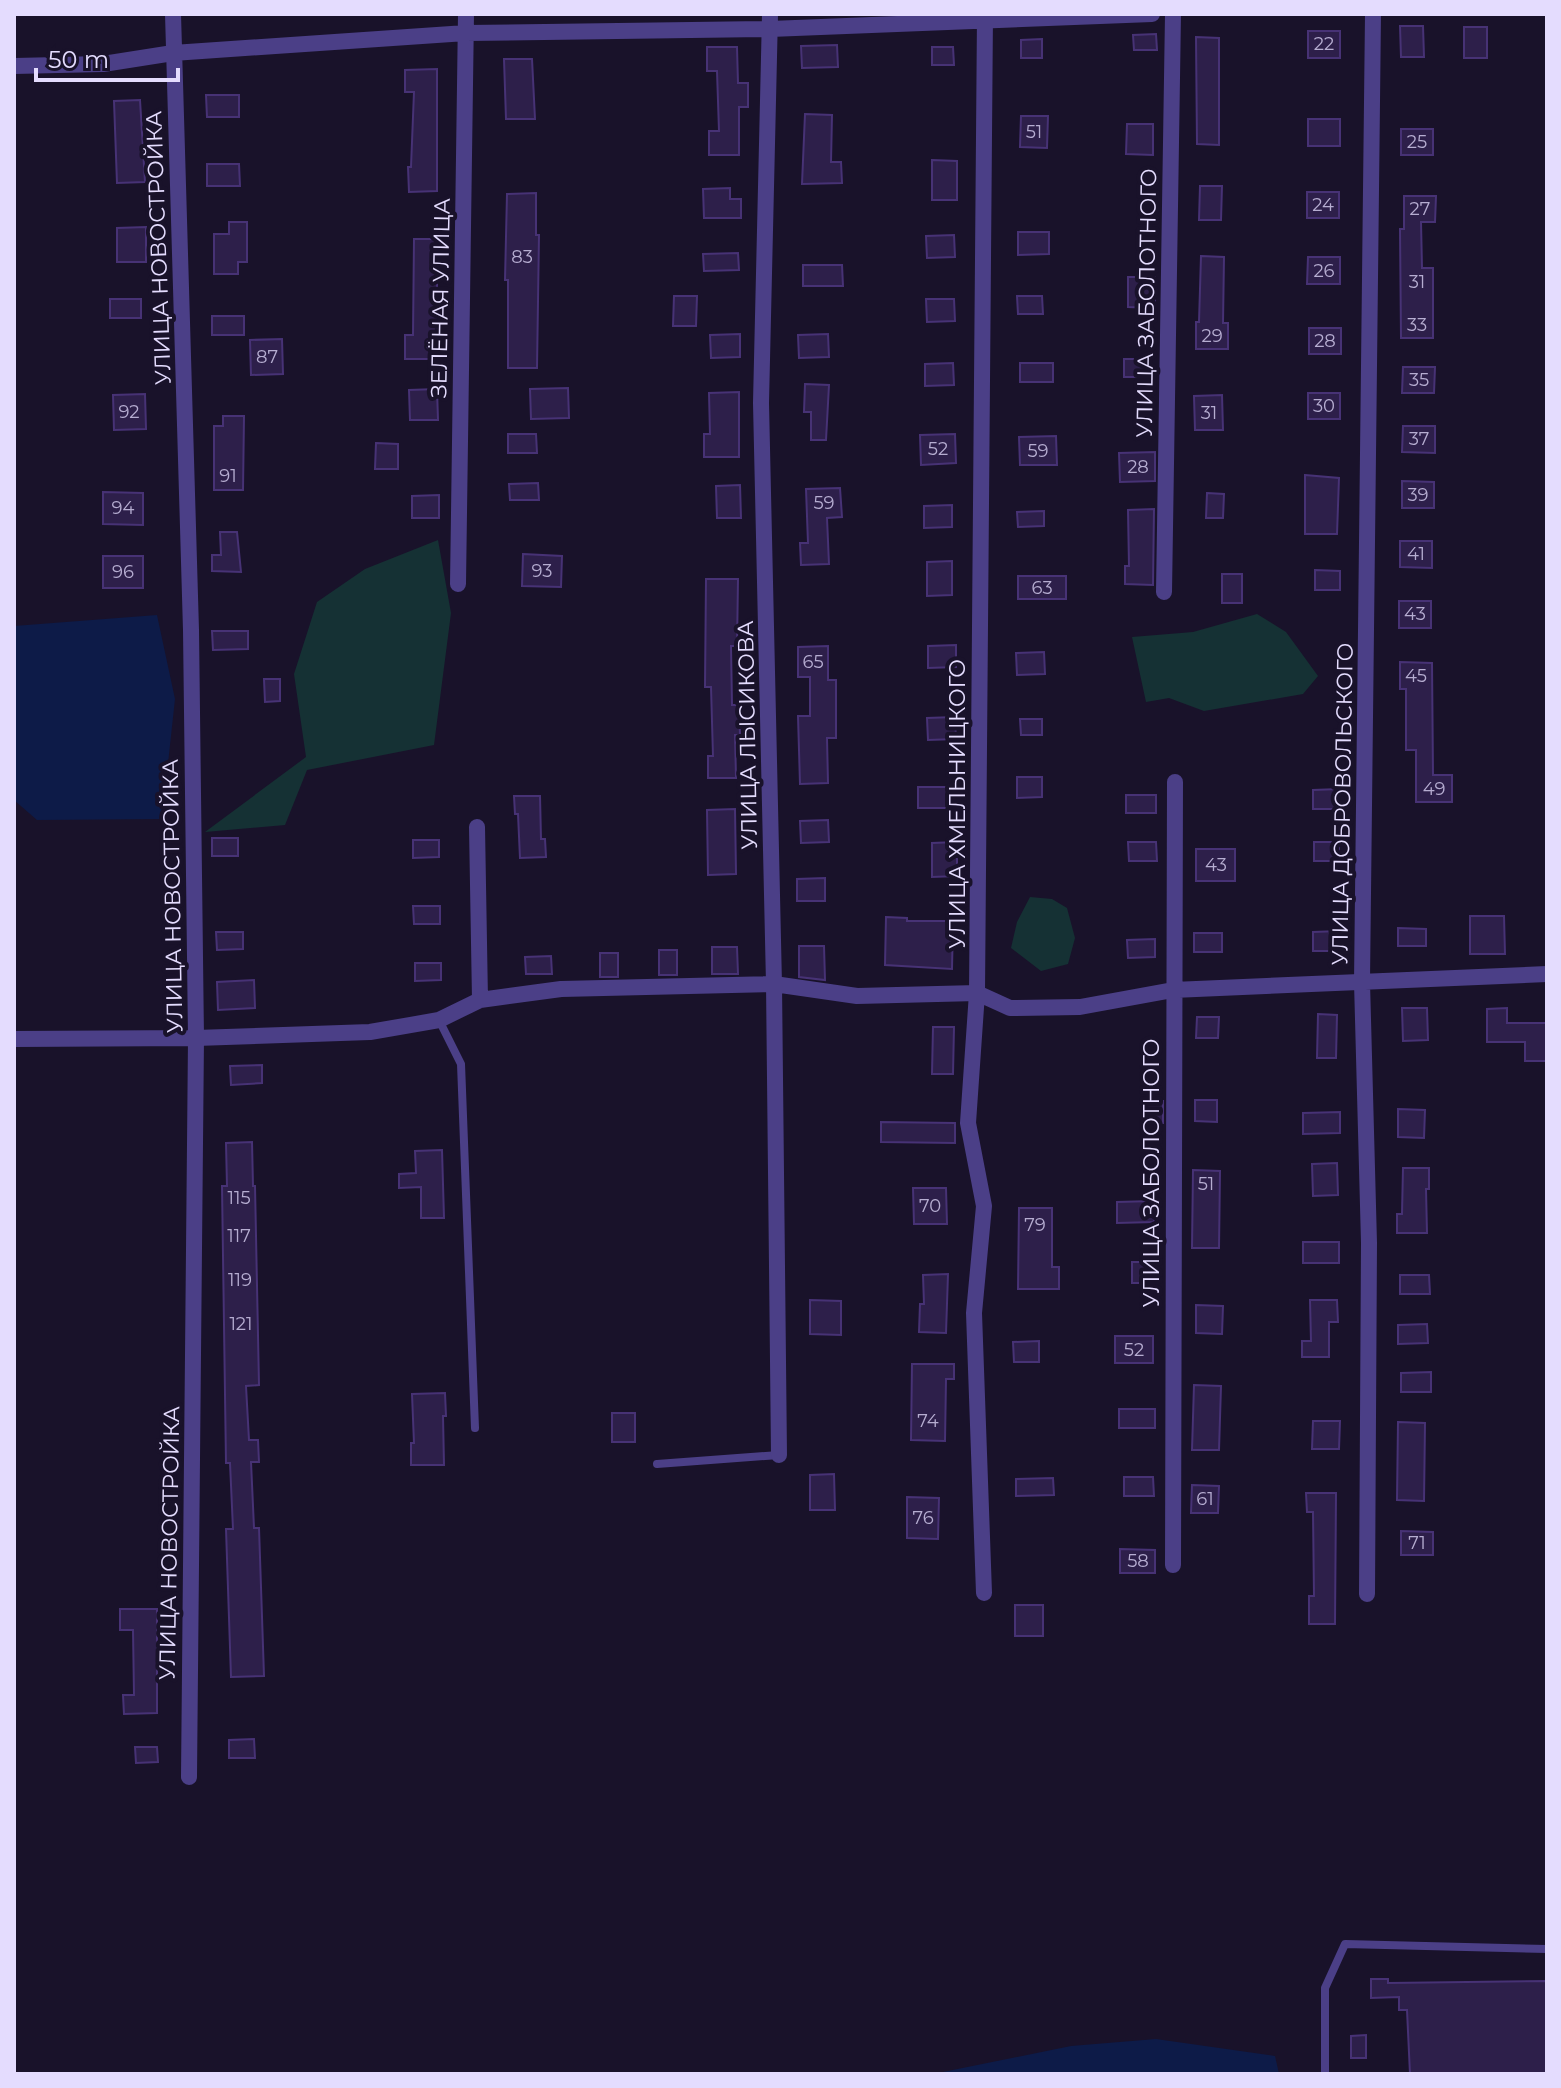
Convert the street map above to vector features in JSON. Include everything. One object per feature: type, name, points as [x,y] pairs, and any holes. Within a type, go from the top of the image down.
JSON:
[{"type":"street","name":"УЛИЦА НОВОСТРОЙКА","points":[[173,14],[191,630],[196,1038],[189,1777]]},
{"type":"street","name":"ЗЕЛЁНАЯ УЛИЦА","points":[[458,584],[466,14]]},
{"type":"street","points":[[14,66],[103,64],[173,53],[466,33],[770,21],[1152,14]]},
{"type":"street","name":"УЛИЦА ЗАБОЛОТНОГО","points":[[1164,592],[1173,14]]},
{"type":"street","name":"УЛИЦА ДОБРОВОЛЬСКОГО","points":[[1367,1594],[1369,1243],[1362,982],[1373,14]]},
{"type":"street","name":"УЛИЦА ХМЕЛЬНИЦКОГО","points":[[984,1593],[974,1313],[984,1206],[968,1123],[977,993],[985,17]]},
{"type":"street","name":"УЛИЦА ЛЫСИКОВА","points":[[770,21],[761,403],[774,984],[779,1455]]},
{"type":"street","name":"УЛИЦА ЗАБОЛОТНОГО","points":[[1173,1565],[1175,782]]},
{"type":"street","points":[[477,827],[480,1000]]},
{"type":"street","points":[[14,1039],[196,1038],[370,1032],[439,1020],[480,1000],[561,989],[774,984],[857,996],[977,993],[1010,1008],[1080,1007],[1173,990],[1547,974]]},
{"type":"lane","points":[[439,1020],[461,1064],[475,1428]]},
{"type":"lane","points":[[657,1464],[779,1455]]},
{"type":"lane","points":[[1325,2074],[1325,1988],[1345,1944],[1547,1949]]},
{"type":"green space","points":[[438,540],[451,613],[434,745],[307,770],[285,825],[205,832],[306,757],[294,674],[317,602],[365,569]]},
{"type":"green space","points":[[1257,614],[1286,632],[1318,676],[1303,694],[1204,711],[1169,698],[1146,702],[1132,637],[1193,632]]},
{"type":"green space","points":[[1030,897],[1052,899],[1067,908],[1075,938],[1068,964],[1041,971],[1011,948],[1017,922]]},
{"type":"water","points":[[157,615],[175,699],[162,819],[37,820],[14,800],[14,626]]},
{"type":"water","points":[[1156,2039],[1275,2056],[1279,2074],[933,2074],[1071,2046]]},
{"type":"building","points":[[1400,26],[1423,26],[1424,57],[1401,57]]},
{"type":"building","points":[[1464,27],[1487,27],[1487,58],[1464,58]]},
{"type":"building","points":[[1308,31],[1340,31],[1340,58],[1308,58]]},
{"type":"building","points":[[1156,34],[1157,50],[1134,50],[1133,35]]},
{"type":"building","points":[[1196,37],[1219,38],[1219,145],[1197,144]]},
{"type":"building","points":[[1042,39],[1042,58],[1021,58],[1021,40]]},
{"type":"building","points":[[837,45],[838,67],[802,68],[801,46]]},
{"type":"building","points":[[707,47],[737,47],[738,83],[748,83],[748,107],[739,107],[739,155],[709,155],[709,131],[719,131],[717,71],[707,71]]},
{"type":"building","points":[[932,47],[953,47],[954,65],[932,65]]},
{"type":"building","points":[[504,59],[532,59],[535,119],[506,119]]},
{"type":"building","points":[[437,69],[437,191],[409,192],[414,92],[405,92],[405,70]]},
{"type":"building","points":[[206,95],[239,95],[239,117],[207,117]]},
{"type":"building","points":[[140,100],[145,182],[117,183],[114,101]]},
{"type":"building","points":[[805,114],[832,115],[831,162],[841,162],[842,183],[802,184]]},
{"type":"building","points":[[1021,116],[1048,116],[1047,148],[1020,147]]},
{"type":"building","points":[[1308,119],[1340,119],[1340,146],[1308,146]]},
{"type":"building","points":[[1127,124],[1153,124],[1153,155],[1126,154]]},
{"type":"building","points":[[1401,129],[1433,129],[1433,155],[1401,155]]},
{"type":"building","points":[[932,160],[957,161],[957,200],[932,200]]},
{"type":"building","points":[[207,164],[239,164],[240,186],[207,186]]},
{"type":"building","points":[[1200,186],[1222,186],[1221,220],[1199,220]]},
{"type":"building","points":[[730,188],[730,199],[741,199],[741,218],[704,218],[703,189]]},
{"type":"building","points":[[1307,192],[1339,192],[1339,218],[1307,218]]},
{"type":"building","points":[[536,193],[536,235],[539,235],[537,368],[508,368],[508,280],[505,280],[507,194]]},
{"type":"building","points":[[1404,196],[1436,196],[1435,222],[1421,222],[1422,268],[1433,268],[1433,338],[1401,338],[1400,229],[1404,229]]},
{"type":"building","points":[[229,222],[247,222],[247,262],[238,262],[238,274],[214,274],[214,234],[229,234]]},
{"type":"building","points":[[146,227],[146,262],[117,262],[117,228]]},
{"type":"building","points":[[1018,232],[1049,232],[1049,254],[1018,255]]},
{"type":"building","points":[[954,235],[955,257],[927,258],[926,236]]},
{"type":"building","points":[[414,239],[441,239],[441,278],[437,278],[437,359],[405,359],[405,335],[413,335]]},
{"type":"building","points":[[738,253],[739,270],[704,271],[703,254]]},
{"type":"building","points":[[1201,256],[1224,257],[1223,323],[1228,323],[1228,349],[1196,349]]},
{"type":"building","points":[[1308,257],[1340,257],[1340,284],[1307,284]]},
{"type":"building","points":[[803,265],[842,265],[843,286],[803,286]]},
{"type":"building","points":[[1128,277],[1155,277],[1155,308],[1128,307]]},
{"type":"building","points":[[674,296],[697,296],[696,326],[673,326]]},
{"type":"building","points":[[1017,296],[1042,296],[1043,314],[1018,314]]},
{"type":"building","points":[[110,299],[141,299],[141,318],[110,318]]},
{"type":"building","points":[[926,299],[954,299],[955,321],[927,322]]},
{"type":"building","points":[[212,316],[244,316],[244,335],[212,335]]},
{"type":"building","points":[[1309,328],[1341,328],[1341,354],[1309,354]]},
{"type":"building","points":[[740,334],[740,357],[711,358],[710,335]]},
{"type":"building","points":[[828,334],[829,357],[799,358],[798,335]]},
{"type":"building","points":[[282,339],[283,374],[251,375],[250,340]]},
{"type":"building","points":[[1124,359],[1149,359],[1149,377],[1124,377]]},
{"type":"building","points":[[953,363],[954,385],[925,386],[925,364]]},
{"type":"building","points":[[1020,363],[1053,363],[1053,382],[1020,382]]},
{"type":"building","points":[[1403,367],[1435,367],[1434,393],[1402,393]]},
{"type":"building","points":[[805,384],[829,385],[826,440],[811,440],[811,412],[804,412]]},
{"type":"building","points":[[568,388],[569,418],[531,419],[530,389]]},
{"type":"building","points":[[437,389],[438,420],[410,420],[409,390]]},
{"type":"building","points":[[739,392],[739,457],[704,457],[704,434],[710,434],[709,393]]},
{"type":"building","points":[[1308,393],[1340,393],[1340,419],[1308,419]]},
{"type":"building","points":[[145,394],[146,429],[114,430],[113,395]]},
{"type":"building","points":[[1222,395],[1223,430],[1195,430],[1194,396]]},
{"type":"building","points":[[223,416],[244,416],[243,490],[214,490],[214,426],[223,426]]},
{"type":"building","points":[[1403,426],[1435,426],[1435,453],[1402,452]]},
{"type":"building","points":[[508,434],[536,434],[537,453],[508,453]]},
{"type":"building","points":[[955,434],[956,463],[921,465],[920,435]]},
{"type":"building","points":[[1056,436],[1057,465],[1020,465],[1019,437]]},
{"type":"building","points":[[376,443],[398,444],[398,469],[375,469]]},
{"type":"building","points":[[1155,452],[1155,481],[1120,482],[1119,453]]},
{"type":"building","points":[[1305,475],[1339,478],[1337,534],[1305,534]]},
{"type":"building","points":[[1402,481],[1434,482],[1434,508],[1402,508]]},
{"type":"building","points":[[538,483],[539,500],[510,500],[509,484]]},
{"type":"building","points":[[740,485],[741,518],[717,518],[716,486]]},
{"type":"building","points":[[840,488],[842,517],[827,518],[829,564],[801,565],[800,543],[808,543],[806,489]]},
{"type":"building","points":[[103,492],[143,493],[143,525],[103,524]]},
{"type":"building","points":[[1207,493],[1224,494],[1223,518],[1206,518]]},
{"type":"building","points":[[439,495],[439,518],[412,518],[412,496]]},
{"type":"building","points":[[952,505],[952,527],[924,528],[924,506]]},
{"type":"building","points":[[1154,509],[1153,585],[1125,584],[1125,566],[1129,566],[1128,510]]},
{"type":"building","points":[[1044,511],[1044,526],[1018,527],[1017,512]]},
{"type":"building","points":[[220,532],[237,532],[241,572],[212,571],[212,555],[221,555]]},
{"type":"building","points":[[1400,541],[1432,541],[1432,568],[1400,567]]},
{"type":"building","points":[[523,554],[562,556],[561,587],[522,586]]},
{"type":"building","points":[[103,556],[143,556],[143,588],[103,588]]},
{"type":"building","points":[[952,561],[952,595],[927,596],[927,562]]},
{"type":"building","points":[[1315,570],[1340,571],[1340,590],[1315,590]]},
{"type":"building","points":[[1222,574],[1242,574],[1242,603],[1222,603]]},
{"type":"building","points":[[1018,576],[1066,576],[1066,599],[1018,599]]},
{"type":"building","points":[[706,579],[738,579],[737,646],[731,646],[732,705],[739,705],[740,735],[735,735],[736,778],[708,778],[708,756],[713,756],[711,687],[705,687]]},
{"type":"building","points":[[1399,601],[1431,601],[1431,628],[1399,628]]},
{"type":"building","points":[[212,631],[248,631],[248,649],[213,650]]},
{"type":"building","points":[[956,645],[956,667],[928,668],[928,646]]},
{"type":"building","points":[[828,646],[828,680],[836,680],[836,738],[827,738],[828,783],[800,784],[798,716],[810,716],[810,677],[798,677],[798,647]]},
{"type":"building","points":[[1044,652],[1045,674],[1017,675],[1016,653]]},
{"type":"building","points":[[1400,662],[1432,663],[1433,775],[1452,775],[1452,802],[1416,802],[1416,750],[1406,750],[1406,689],[1400,689]]},
{"type":"building","points":[[264,679],[280,679],[280,701],[265,702]]},
{"type":"building","points":[[955,717],[956,739],[928,740],[927,718]]},
{"type":"building","points":[[1020,719],[1042,719],[1042,735],[1021,735]]},
{"type":"building","points":[[1017,777],[1042,777],[1042,797],[1017,798]]},
{"type":"building","points":[[918,787],[954,787],[954,808],[918,808]]},
{"type":"building","points":[[1339,789],[1339,809],[1313,809],[1313,790]]},
{"type":"building","points":[[1126,795],[1156,795],[1156,813],[1126,813]]},
{"type":"building","points":[[514,796],[540,796],[541,839],[545,839],[546,857],[520,858]]},
{"type":"building","points":[[735,809],[736,874],[708,875],[707,810]]},
{"type":"building","points":[[828,820],[829,842],[801,843],[800,821]]},
{"type":"building","points":[[212,838],[238,838],[238,856],[212,856]]},
{"type":"building","points":[[413,840],[439,840],[439,857],[413,858]]},
{"type":"building","points":[[957,842],[957,876],[932,877],[932,843]]},
{"type":"building","points":[[1128,842],[1156,842],[1157,861],[1129,861]]},
{"type":"building","points":[[1314,842],[1339,842],[1339,861],[1314,861]]},
{"type":"building","points":[[1196,849],[1235,849],[1235,881],[1196,881]]},
{"type":"building","points":[[825,878],[825,901],[797,901],[797,879]]},
{"type":"building","points":[[413,906],[440,906],[440,924],[414,924]]},
{"type":"building","points":[[1470,916],[1504,916],[1505,954],[1470,954]]},
{"type":"building","points":[[886,917],[907,918],[907,921],[953,921],[952,969],[885,965]]},
{"type":"building","points":[[1398,928],[1426,929],[1426,946],[1398,946]]},
{"type":"building","points":[[1339,931],[1339,951],[1313,951],[1313,932]]},
{"type":"building","points":[[216,932],[243,932],[243,949],[217,950]]},
{"type":"building","points":[[1194,933],[1222,933],[1222,952],[1194,952]]},
{"type":"building","points":[[1155,939],[1155,957],[1128,958],[1127,940]]},
{"type":"building","points":[[799,946],[824,946],[825,980],[799,977]]},
{"type":"building","points":[[712,947],[737,947],[738,974],[712,974]]},
{"type":"building","points":[[659,950],[677,950],[677,975],[659,975]]},
{"type":"building","points":[[600,953],[618,953],[618,977],[600,977]]},
{"type":"building","points":[[551,956],[552,974],[526,974],[525,957]]},
{"type":"building","points":[[415,963],[441,963],[441,980],[415,981]]},
{"type":"building","points":[[254,980],[255,1008],[218,1010],[217,982]]},
{"type":"building","points":[[1402,1008],[1427,1008],[1428,1040],[1403,1041]]},
{"type":"building","points":[[1507,1008],[1507,1023],[1547,1023],[1547,1061],[1525,1061],[1525,1042],[1487,1042],[1487,1009]]},
{"type":"building","points":[[1318,1014],[1337,1015],[1336,1058],[1317,1058]]},
{"type":"building","points":[[1197,1017],[1219,1017],[1218,1038],[1196,1038]]},
{"type":"building","points":[[933,1027],[954,1027],[953,1074],[932,1074]]},
{"type":"building","points":[[262,1065],[262,1083],[231,1085],[230,1066]]},
{"type":"building","points":[[1195,1100],[1217,1100],[1217,1122],[1195,1121]]},
{"type":"building","points":[[1143,1101],[1163,1101],[1163,1123],[1142,1122]]},
{"type":"building","points":[[1398,1109],[1425,1110],[1424,1138],[1398,1137]]},
{"type":"building","points":[[1340,1112],[1340,1133],[1303,1134],[1303,1113]]},
{"type":"building","points":[[881,1122],[955,1123],[955,1143],[881,1142]]},
{"type":"building","points":[[252,1142],[259,1385],[246,1386],[249,1440],[258,1440],[259,1462],[251,1462],[254,1528],[259,1528],[264,1676],[231,1677],[226,1529],[233,1529],[230,1463],[226,1463],[222,1186],[227,1186],[226,1143]]},
{"type":"building","points":[[442,1150],[444,1218],[421,1218],[421,1187],[399,1188],[399,1174],[416,1173],[415,1151]]},
{"type":"building","points":[[1337,1163],[1338,1195],[1313,1196],[1312,1164]]},
{"type":"building","points":[[1403,1168],[1429,1168],[1427,1233],[1397,1233],[1397,1214],[1402,1214]]},
{"type":"building","points":[[1193,1170],[1220,1171],[1219,1248],[1192,1248]]},
{"type":"building","points":[[913,1188],[946,1188],[947,1224],[914,1224]]},
{"type":"building","points":[[1153,1201],[1154,1222],[1117,1223],[1117,1202]]},
{"type":"building","points":[[1019,1208],[1052,1208],[1052,1267],[1059,1267],[1059,1289],[1018,1289]]},
{"type":"building","points":[[1303,1242],[1339,1242],[1339,1263],[1303,1263]]},
{"type":"building","points":[[1132,1262],[1154,1262],[1154,1283],[1132,1283]]},
{"type":"building","points":[[948,1274],[946,1333],[919,1332],[920,1304],[924,1304],[923,1275]]},
{"type":"building","points":[[1400,1275],[1429,1275],[1430,1294],[1400,1294]]},
{"type":"building","points":[[810,1300],[841,1301],[841,1335],[810,1334]]},
{"type":"building","points":[[1310,1300],[1337,1300],[1338,1322],[1329,1322],[1329,1357],[1302,1357],[1302,1341],[1311,1341]]},
{"type":"building","points":[[1196,1305],[1223,1306],[1222,1334],[1196,1333]]},
{"type":"building","points":[[1427,1324],[1428,1343],[1398,1344],[1398,1325]]},
{"type":"building","points":[[1115,1336],[1153,1336],[1153,1363],[1115,1363]]},
{"type":"building","points":[[1039,1341],[1039,1362],[1014,1362],[1013,1342]]},
{"type":"building","points":[[912,1364],[954,1364],[954,1379],[946,1379],[945,1441],[911,1440]]},
{"type":"building","points":[[1431,1372],[1431,1392],[1401,1392],[1401,1373]]},
{"type":"building","points":[[1194,1385],[1221,1386],[1219,1450],[1192,1450]]},
{"type":"building","points":[[445,1393],[444,1465],[411,1465],[411,1443],[414,1443],[412,1394]]},
{"type":"building","points":[[1119,1409],[1155,1409],[1155,1428],[1119,1428]]},
{"type":"building","points":[[612,1413],[635,1413],[635,1442],[612,1442]]},
{"type":"building","points":[[1313,1421],[1340,1421],[1339,1449],[1312,1449]]},
{"type":"building","points":[[1398,1422],[1425,1423],[1424,1501],[1397,1500]]},
{"type":"building","points":[[834,1474],[835,1510],[810,1510],[810,1475]]},
{"type":"building","points":[[1124,1477],[1153,1477],[1154,1496],[1124,1496]]},
{"type":"building","points":[[1053,1478],[1054,1495],[1016,1496],[1016,1479]]},
{"type":"building","points":[[1192,1485],[1219,1486],[1218,1513],[1191,1513]]},
{"type":"building","points":[[1306,1493],[1336,1493],[1335,1624],[1309,1624],[1309,1596],[1314,1596],[1313,1512],[1307,1512]]},
{"type":"building","points":[[907,1497],[939,1498],[938,1539],[907,1538]]},
{"type":"building","points":[[1401,1531],[1433,1532],[1433,1555],[1401,1555]]},
{"type":"building","points":[[1120,1549],[1155,1550],[1155,1573],[1120,1573]]},
{"type":"building","points":[[1015,1605],[1043,1605],[1043,1636],[1015,1636]]},
{"type":"building","points":[[120,1609],[157,1609],[157,1713],[124,1714],[123,1695],[134,1695],[133,1630],[120,1630]]},
{"type":"building","points":[[254,1739],[255,1758],[229,1758],[229,1740]]},
{"type":"building","points":[[135,1747],[157,1747],[158,1762],[136,1763]]},
{"type":"building","points":[[1371,1979],[1388,1979],[1388,1983],[1547,1981],[1547,2074],[1410,2074],[1407,2010],[1399,2010],[1399,1997],[1371,1998]]},
{"type":"building","points":[[1366,2035],[1366,2058],[1351,2058],[1351,2036]]}]
